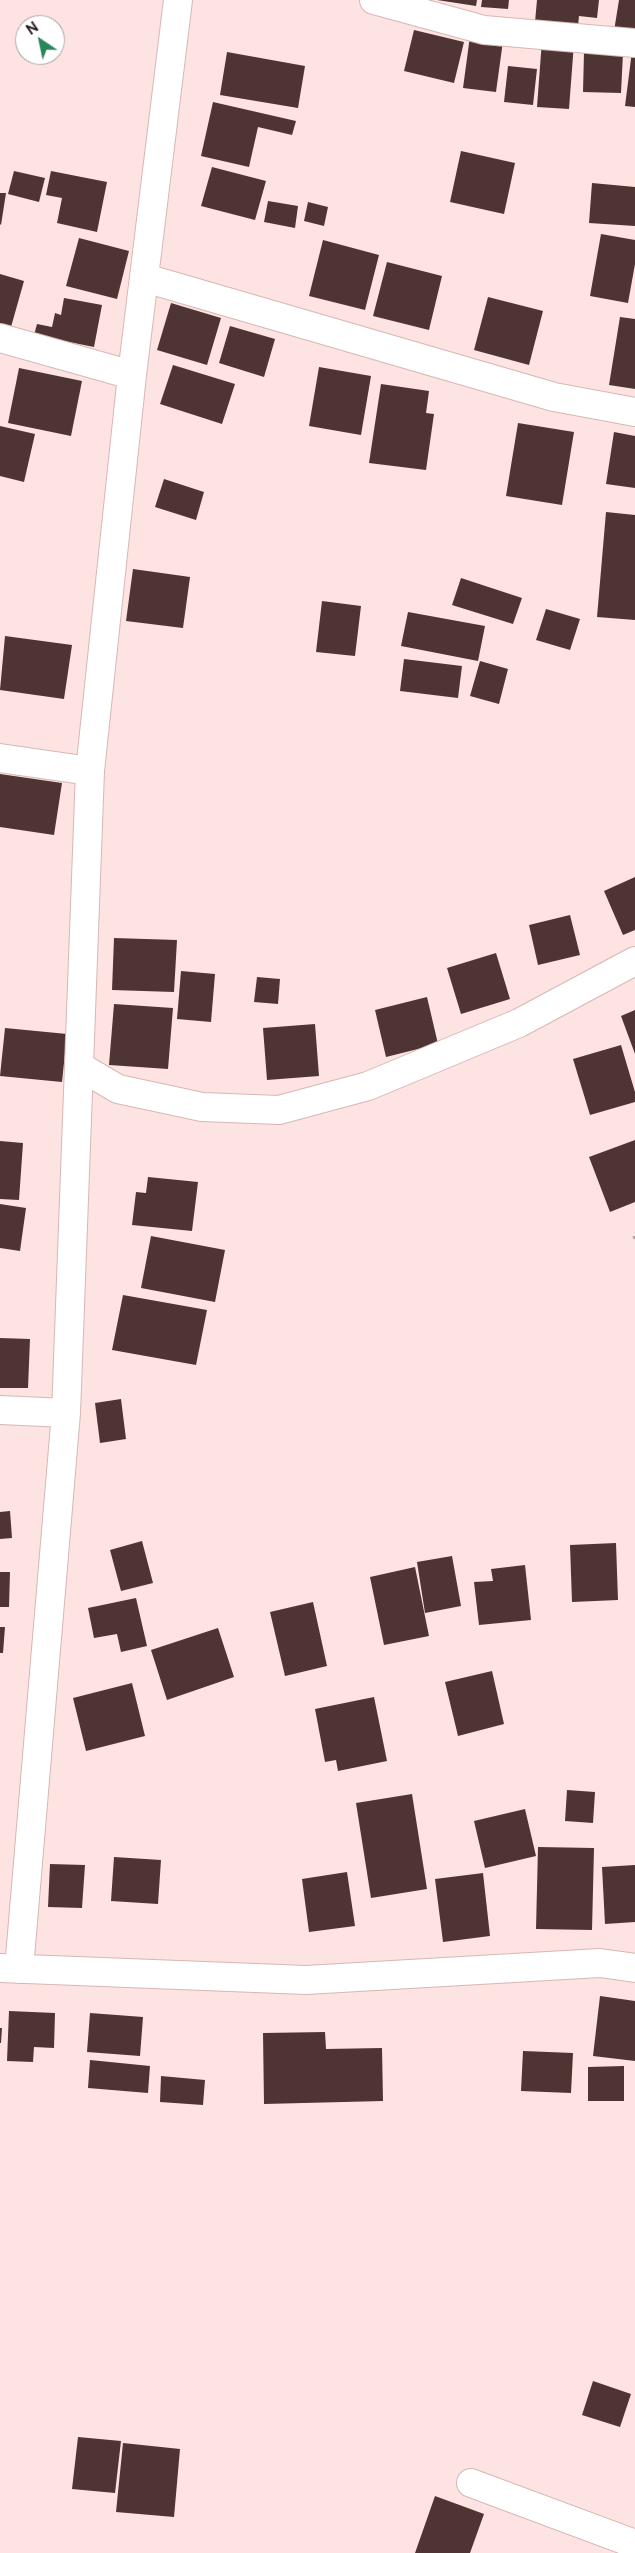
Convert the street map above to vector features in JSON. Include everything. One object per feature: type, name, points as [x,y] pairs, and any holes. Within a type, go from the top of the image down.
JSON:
[{"type":"street","points":[[176,0],[132,375],[90,771],[66,1413],[10,1968],[306,1980],[600,1963],[635,1968]]},
{"type":"street","points":[[374,0],[484,30],[635,43]]},
{"type":"street","points":[[144,278],[554,397],[635,412]]},
{"type":"street","points":[[0,338],[132,375]]},
{"type":"street","points":[[0,758],[90,771]]},
{"type":"street","points":[[79,1066],[118,1089],[202,1106],[279,1110],[368,1086],[519,1023],[635,961]]},
{"type":"street","points":[[0,1410],[66,1413]]},
{"type":"street","points":[[471,2483],[635,2544]]},
{"type":"building","points":[[437,0],[477,0],[476,6]]},
{"type":"building","points":[[482,0],[509,0],[508,9],[481,7]]},
{"type":"building","points":[[537,0],[599,0],[597,18],[579,16],[578,26],[535,22]]},
{"type":"building","points":[[619,0],[635,0],[635,34],[614,31]]},
{"type":"building","points":[[414,30],[464,42],[454,83],[404,71]]},
{"type":"building","points":[[470,36],[503,41],[496,92],[463,88]]},
{"type":"building","points":[[542,40],[574,43],[569,109],[537,107]]},
{"type":"building","points":[[632,51],[635,51],[635,107],[625,106]]},
{"type":"building","points":[[227,52],[305,66],[298,108],[220,95]]},
{"type":"building","points":[[584,52],[623,53],[621,93],[583,92]]},
{"type":"building","points":[[508,66],[537,69],[533,105],[504,102]]},
{"type":"building","points":[[213,102],[296,121],[292,135],[258,127],[249,167],[201,156]]},
{"type":"building","points":[[461,151],[515,163],[504,214],[450,202]]},
{"type":"building","points":[[212,167],[266,181],[255,220],[201,206]]},
{"type":"building","points":[[14,171],[45,178],[39,202],[8,194]]},
{"type":"building","points":[[51,171],[107,182],[97,232],[57,223],[62,198],[46,195]]},
{"type":"building","points":[[592,183],[635,187],[635,226],[589,223]]},
{"type":"building","points":[[0,193],[6,193],[1,225],[0,224]]},
{"type":"building","points":[[268,201],[298,206],[295,228],[264,222]]},
{"type":"building","points":[[308,202],[328,207],[324,226],[304,221]]},
{"type":"building","points":[[601,234],[635,240],[635,264],[628,303],[590,296]]},
{"type":"building","points":[[79,238],[129,251],[117,299],[66,286]]},
{"type":"building","points":[[323,240],[379,255],[365,310],[309,296]]},
{"type":"building","points":[[387,262],[442,276],[429,330],[373,316]]},
{"type":"building","points":[[0,274],[24,281],[11,327],[0,323]]},
{"type":"building","points":[[488,297],[543,311],[529,365],[474,350]]},
{"type":"building","points":[[64,298],[102,305],[94,347],[34,335],[37,324],[52,327],[55,313],[61,315]]},
{"type":"building","points":[[171,303],[221,318],[207,365],[157,350]]},
{"type":"building","points":[[620,317],[635,319],[635,389],[609,385]]},
{"type":"building","points":[[230,326],[275,339],[264,377],[219,363]]},
{"type":"building","points":[[173,365],[235,384],[222,424],[160,404]]},
{"type":"building","points":[[319,367],[371,376],[361,435],[309,426]]},
{"type":"building","points":[[19,368],[82,381],[71,436],[8,423]]},
{"type":"building","points":[[381,384],[429,391],[426,413],[434,414],[426,470],[369,463]]},
{"type":"building","points":[[518,423],[574,432],[562,505],[506,496]]},
{"type":"building","points":[[0,426],[35,434],[24,482],[0,476]]},
{"type":"building","points":[[614,432],[635,436],[635,488],[606,484]]},
{"type":"building","points":[[164,479],[204,492],[196,520],[155,507]]},
{"type":"building","points":[[606,512],[635,515],[635,620],[597,617]]},
{"type":"building","points":[[133,569],[190,577],[183,628],[126,621]]},
{"type":"building","points":[[461,578],[522,598],[513,624],[452,605]]},
{"type":"building","points":[[322,601],[361,606],[355,656],[316,652]]},
{"type":"building","points":[[546,609],[580,619],[570,650],[536,640]]},
{"type":"building","points":[[408,612],[485,626],[478,661],[401,646]]},
{"type":"building","points":[[5,636],[72,645],[64,699],[0,690]]},
{"type":"building","points":[[404,659],[462,666],[458,698],[400,691]]},
{"type":"building","points":[[480,661],[508,669],[499,704],[470,696]]},
{"type":"building","points":[[0,774],[62,783],[54,835],[0,827]]},
{"type":"building","points":[[635,877],[635,930],[623,935],[604,891]]},
{"type":"building","points":[[570,915],[580,955],[538,965],[529,925]]},
{"type":"building","points":[[114,938],[177,940],[174,992],[112,990]]},
{"type":"building","points":[[496,953],[510,999],[461,1014],[447,968]]},
{"type":"building","points":[[181,971],[215,974],[211,1022],[177,1019]]},
{"type":"building","points":[[257,977],[280,979],[278,1004],[254,1002]]},
{"type":"building","points":[[427,997],[438,1044],[386,1057],[375,1010]]},
{"type":"building","points":[[114,1004],[173,1008],[168,1069],[109,1065]]},
{"type":"building","points":[[635,1010],[635,1054],[621,1016]]},
{"type":"building","points":[[315,1024],[319,1076],[267,1080],[263,1028]]},
{"type":"building","points":[[5,1028],[67,1034],[62,1082],[0,1076]]},
{"type":"building","points":[[621,1045],[635,1092],[635,1102],[590,1115],[573,1059]]},
{"type":"building","points":[[635,1140],[635,1202],[610,1212],[589,1157]]},
{"type":"building","points":[[0,1141],[23,1143],[19,1200],[0,1199]]},
{"type":"building","points":[[148,1177],[198,1182],[192,1231],[132,1225],[136,1192],[146,1193]]},
{"type":"building","points":[[0,1204],[26,1208],[20,1251],[0,1248]]},
{"type":"building","points":[[151,1236],[225,1250],[215,1302],[141,1288]]},
{"type":"building","points":[[123,1295],[207,1310],[196,1365],[112,1350]]},
{"type":"building","points":[[0,1338],[30,1339],[28,1388],[0,1388]]},
{"type":"building","points":[[121,1399],[126,1439],[100,1443],[95,1403]]},
{"type":"building","points":[[10,1511],[12,1538],[0,1539],[0,1512]]},
{"type":"building","points":[[142,1541],[153,1583],[121,1591],[110,1550]]},
{"type":"building","points":[[616,1543],[618,1600],[572,1602],[570,1545]]},
{"type":"building","points":[[452,1556],[461,1606],[425,1613],[417,1562]]},
{"type":"building","points":[[525,1565],[531,1620],[479,1625],[474,1582],[493,1581],[491,1569]]},
{"type":"building","points":[[415,1567],[429,1636],[384,1645],[370,1577]]},
{"type":"building","points":[[0,1572],[10,1572],[9,1607],[0,1607]]},
{"type":"building","points":[[136,1598],[147,1646],[121,1652],[117,1634],[94,1638],[88,1608]]},
{"type":"building","points":[[313,1602],[327,1666],[285,1676],[270,1612]]},
{"type":"building","points":[[0,1627],[5,1627],[3,1653],[0,1653]]},
{"type":"building","points":[[218,1628],[234,1677],[167,1700],[151,1650]]},
{"type":"building","points":[[492,1671],[504,1724],[458,1736],[445,1682]]},
{"type":"building","points":[[132,1683],[145,1736],[86,1751],[73,1698]]},
{"type":"building","points":[[374,1697],[387,1761],[338,1771],[336,1760],[325,1762],[315,1709]]},
{"type":"building","points":[[567,1790],[595,1792],[593,1823],[565,1821]]},
{"type":"building","points":[[412,1794],[427,1889],[371,1898],[356,1803]]},
{"type":"building","points":[[525,1809],[536,1856],[485,1868],[474,1821]]},
{"type":"building","points":[[538,1847],[594,1848],[592,1930],[536,1929]]},
{"type":"building","points":[[114,1857],[161,1860],[158,1904],[111,1901]]},
{"type":"building","points":[[50,1864],[85,1865],[82,1908],[48,1907]]},
{"type":"building","points":[[635,1865],[635,1922],[605,1924],[602,1867]]},
{"type":"building","points":[[347,1872],[355,1926],[309,1932],[302,1879]]},
{"type":"building","points":[[483,1873],[490,1936],[443,1942],[435,1879]]},
{"type":"building","points":[[600,1996],[635,2001],[635,2061],[593,2056]]},
{"type":"building","points":[[9,2011],[55,2013],[54,2048],[34,2047],[33,2062],[7,2061]]},
{"type":"building","points":[[90,2013],[143,2017],[140,2056],[87,2052]]},
{"type":"building","points":[[0,2028],[2,2028],[1,2043],[0,2043]]},
{"type":"building","points":[[325,2032],[326,2049],[382,2048],[383,2101],[264,2104],[263,2033]]},
{"type":"building","points":[[523,2051],[573,2053],[571,2093],[521,2091]]},
{"type":"building","points":[[90,2060],[150,2066],[148,2093],[88,2088]]},
{"type":"building","points":[[624,2066],[624,2101],[588,2101],[588,2067]]},
{"type":"building","points":[[161,2076],[205,2080],[203,2105],[160,2102]]},
{"type":"building","points":[[593,2381],[631,2394],[620,2427],[582,2415]]},
{"type":"building","points":[[78,2437],[121,2441],[115,2493],[72,2489]]},
{"type":"building","points":[[123,2443],[180,2449],[174,2517],[116,2512]]},
{"type":"building","points":[[435,2496],[484,2514],[470,2553],[415,2553]]}]
